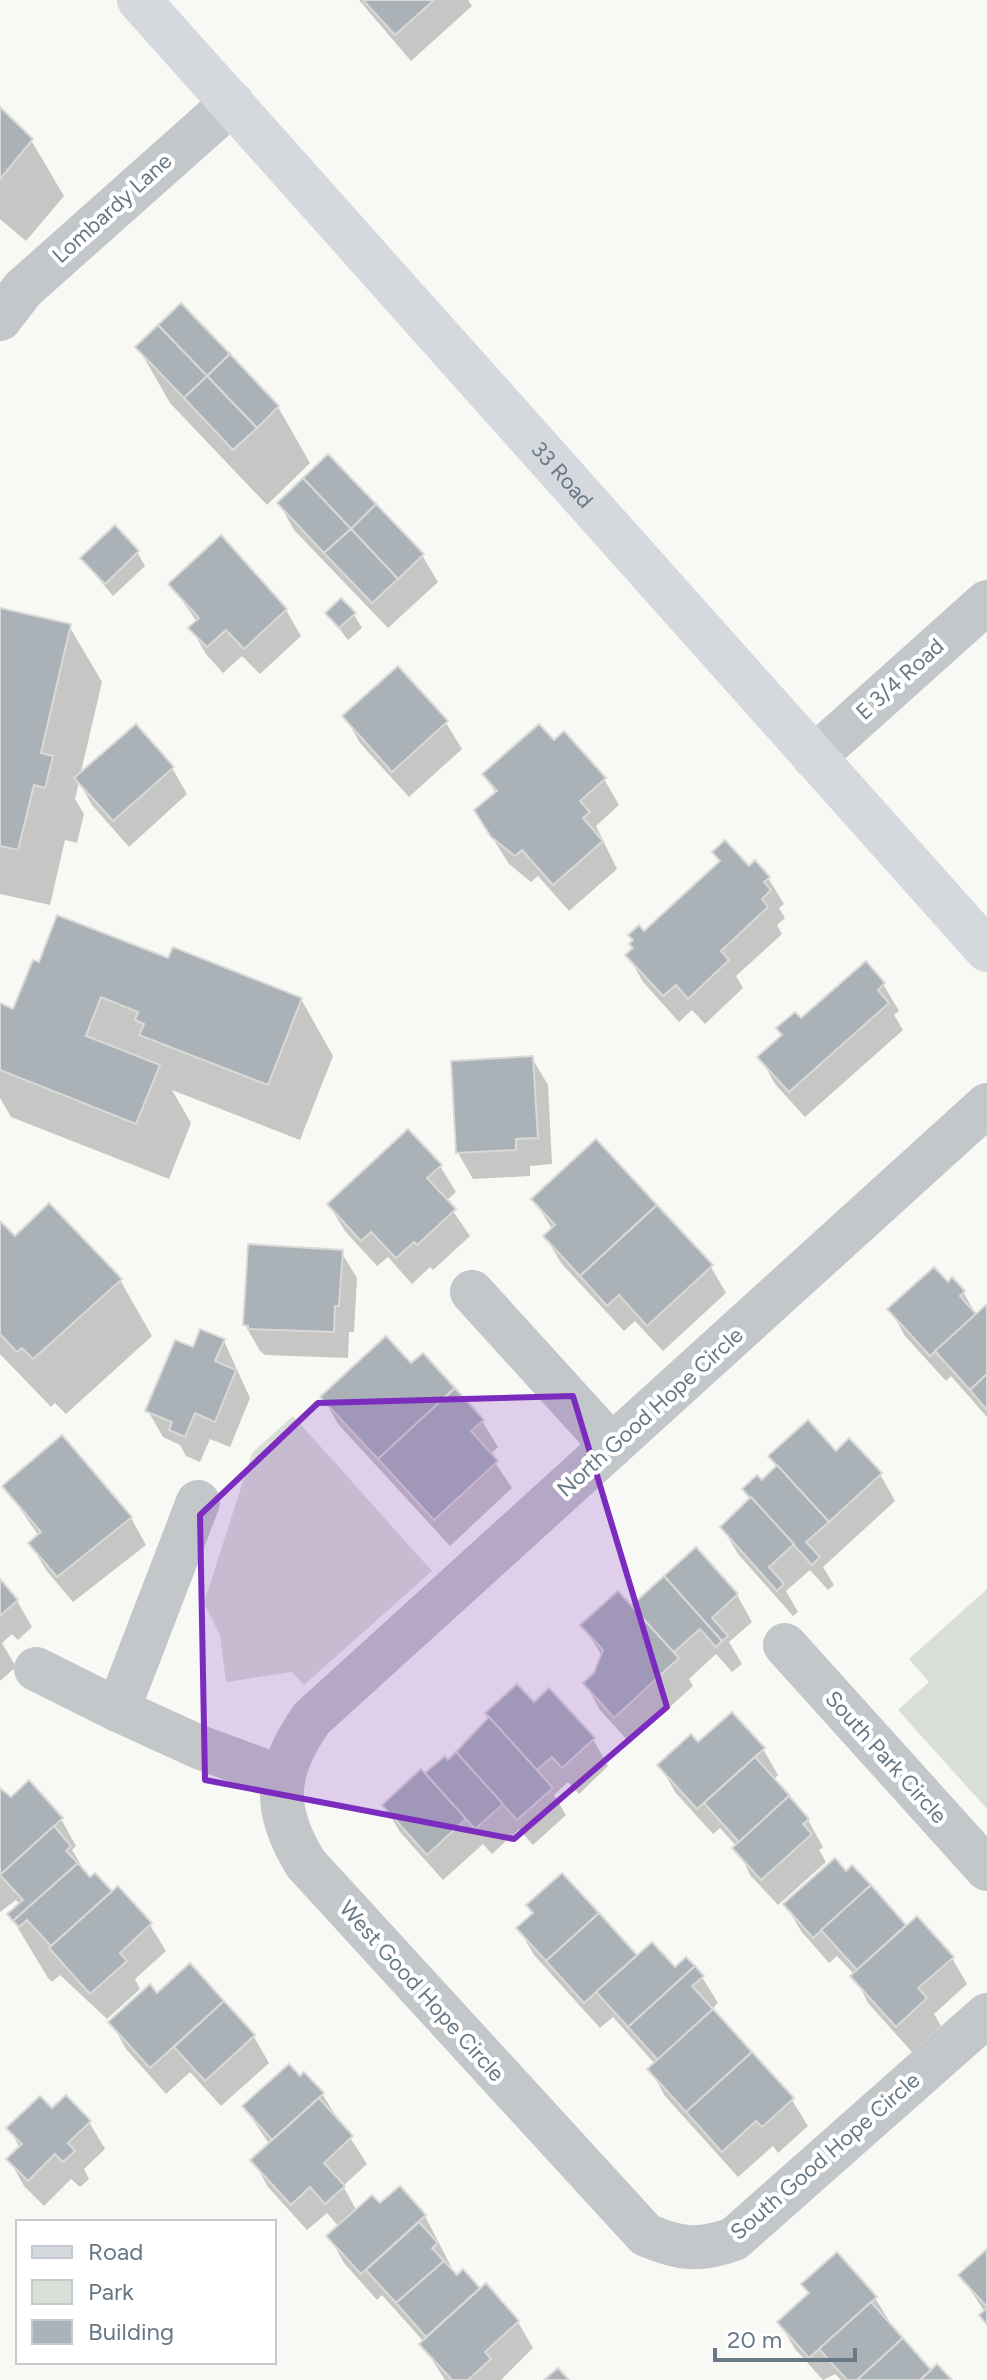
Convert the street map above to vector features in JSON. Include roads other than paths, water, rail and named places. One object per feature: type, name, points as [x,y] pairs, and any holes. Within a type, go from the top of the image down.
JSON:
[{"type":"main road","name":"33 Road","points":[[139,0],[987,950]]},
{"type":"street","name":"Lombardy Lane","points":[[0,319],[23,289],[232,103]]},
{"type":"street","name":"E 3/4 Road","points":[[814,757],[987,602]]},
{"type":"street","name":"North Good Hope Circle","points":[[312,1718],[612,1446],[980,1126]]},
{"type":"street","points":[[472,1292],[612,1446]]},
{"type":"street","points":[[118,1710],[198,1502]]},
{"type":"street","name":"South Park Circle","points":[[785,1645],[987,1869]]},
{"type":"street","points":[[36,1669],[199,1747],[283,1778]]},
{"type":"street","name":"West Good Hope Circle","points":[[312,1718],[291,1748],[283,1778],[283,1809],[289,1837],[306,1864],[646,2235]]},
{"type":"street","name":"South Good Hope Circle","points":[[646,2235],[676,2248],[710,2247],[734,2239],[987,2015]]}]
